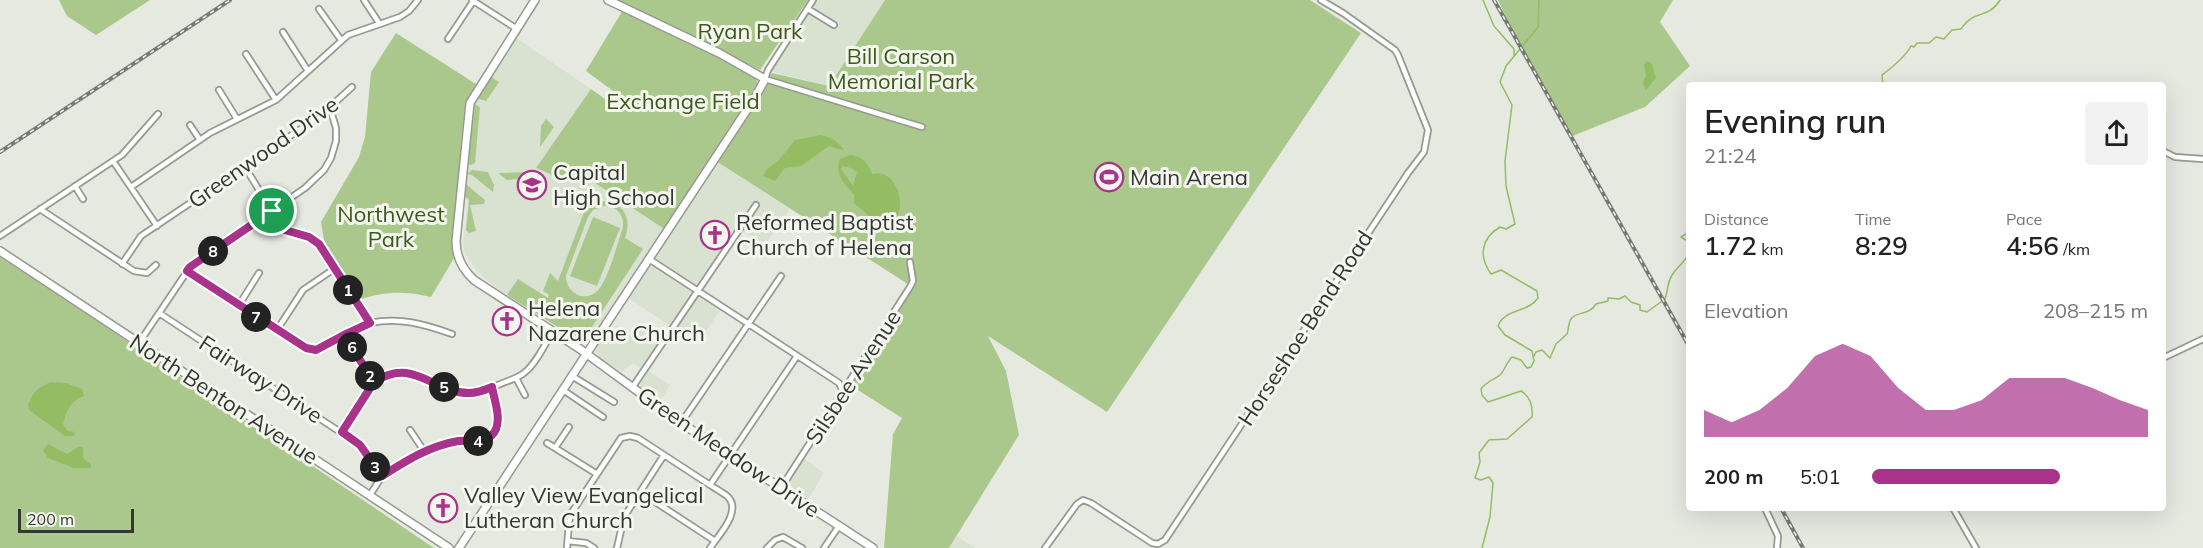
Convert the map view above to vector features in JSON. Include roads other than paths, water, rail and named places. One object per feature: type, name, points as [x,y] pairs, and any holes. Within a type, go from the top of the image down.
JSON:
[{"type":"main road","points":[[517,29],[535,0]]},
{"type":"main road","points":[[459,548],[765,79],[718,53],[608,0]]},
{"type":"main road","name":"Green Meadow Drive","points":[[517,29],[470,103],[456,241],[459,261],[464,271],[474,280],[587,353],[681,423],[873,548]]},
{"type":"main road","name":"North Benton Avenue","points":[[0,251],[448,548]]},
{"type":"street","points":[[364,0],[379,23]]},
{"type":"street","points":[[131,187],[200,140],[276,100],[340,39],[405,14],[418,0]]},
{"type":"street","points":[[448,39],[473,0],[517,29]]},
{"type":"street","points":[[813,0],[768,70],[765,79],[922,127]]},
{"type":"street","name":"Horseshoe Bend Road","points":[[1046,548],[1077,504],[1083,500],[1152,543],[1158,544],[1165,540],[1424,152],[1428,130],[1395,50],[1344,13],[1321,0]]},
{"type":"street","points":[[319,9],[340,39]]},
{"type":"street","points":[[807,9],[834,25]]},
{"type":"street","points":[[283,32],[308,70]]},
{"type":"street","points":[[246,54],[276,100]]},
{"type":"street","name":"Greenwood Drive","points":[[122,264],[138,239],[330,108],[352,87]]},
{"type":"street","points":[[219,90],[237,119]]},
{"type":"street","points":[[139,343],[190,267],[312,183],[328,164],[337,135],[335,120],[330,108]]},
{"type":"street","points":[[0,236],[127,151],[158,114]]},
{"type":"street","points":[[190,125],[200,140]]},
{"type":"street","points":[[2166,152],[2175,157],[2203,159]]},
{"type":"street","points":[[113,161],[157,226]]},
{"type":"street","points":[[245,167],[285,230],[304,234],[315,240],[370,323]]},
{"type":"street","points":[[75,186],[83,199]]},
{"type":"street","points":[[632,388],[756,205]]},
{"type":"street","points":[[40,209],[134,271],[142,273],[150,271],[156,265]]},
{"type":"street","points":[[649,259],[839,383],[843,392]]},
{"type":"street","name":"Silsbee Avenue","points":[[781,488],[910,288],[913,281],[910,262]]},
{"type":"street","points":[[277,330],[307,286],[334,269]]},
{"type":"street","points":[[187,271],[311,350],[316,350],[370,323],[389,320],[409,321],[453,334]]},
{"type":"street","points":[[239,305],[259,273]]},
{"type":"street","points":[[681,423],[781,276]]},
{"type":"street","name":"Fairway Drive","points":[[159,313],[360,445],[382,476]]},
{"type":"street","points":[[342,432],[374,382],[382,377],[400,372],[423,376],[458,392],[471,393],[516,378],[526,371],[553,331]]},
{"type":"street","points":[[344,335],[374,382]]},
{"type":"street","points":[[2166,357],[2203,339]]},
{"type":"street","points":[[710,485],[797,356]]},
{"type":"street","points":[[572,376],[614,402]]},
{"type":"street","points":[[516,378],[525,395]]},
{"type":"street","points":[[370,495],[382,476],[424,451],[443,444],[478,441],[491,436],[496,429],[498,418],[492,387]]},
{"type":"street","points":[[562,390],[603,417]]},
{"type":"street","points":[[555,448],[569,427]]},
{"type":"street","points":[[410,430],[424,451]]},
{"type":"street","points":[[567,548],[572,512],[617,443],[626,436],[638,438],[727,496],[732,502],[733,509],[710,548]]},
{"type":"street","points":[[547,443],[597,474]]},
{"type":"street","points":[[617,548],[624,517],[664,455]]},
{"type":"street","points":[[640,492],[715,541]]},
{"type":"street","points":[[1766,511],[1778,536],[1777,548]]},
{"type":"street","points":[[1955,511],[1976,548]]},
{"type":"street","points":[[824,548],[839,526]]},
{"type":"street","points":[[767,548],[775,540],[783,537],[802,548]]},
{"type":"street","points":[[568,541],[586,543],[594,548]]},
{"type":"waterway","points":[[1483,0],[1494,26],[1514,49],[1514,55]]},
{"type":"waterway","points":[[1482,548],[1490,517],[1493,483],[1489,477],[1481,480],[1475,478],[1480,462],[1479,453],[1489,440],[1507,439],[1532,417],[1531,402],[1521,391],[1488,402],[1482,395],[1481,389],[1501,374],[1512,357],[1521,360],[1527,368],[1531,367],[1534,361],[1532,351],[1505,335],[1498,326],[1506,316],[1529,306],[1538,298],[1537,291],[1501,270],[1491,274],[1483,255],[1485,243],[1493,232],[1500,227],[1506,229],[1515,224],[1506,186],[1505,161],[1512,105],[1500,82],[1506,66],[1538,27],[1539,0]]},
{"type":"waterway","points":[[1883,82],[1882,75],[1902,58],[1911,46],[1914,47],[1917,43],[1929,43],[1936,37],[1944,39],[1952,30],[1961,29],[1971,18],[1991,10],[2000,0]]},
{"type":"waterway","points":[[1686,234],[1681,237],[1686,240]]},
{"type":"waterway","points":[[1534,356],[1536,352],[1542,350],[1550,358],[1556,344],[1567,334],[1571,319],[1590,310],[1596,304],[1608,301],[1608,298],[1619,299],[1625,296],[1631,302],[1640,305],[1640,310],[1647,312],[1665,299],[1670,278],[1686,257]]},
{"type":"railway","points":[[0,152],[230,0]]},
{"type":"railway","points":[[1494,0],[1686,341]]},
{"type":"railway","points":[[1783,511],[1803,548]]},
{"type":"place","name":"Main Arena","points":[[1109,177]]},
{"type":"place","name":"Capital High School","points":[[532,185]]},
{"type":"place","name":"Reformed Baptist Church of Helena","points":[[715,235]]},
{"type":"place","name":"Helena Nazarene Church","points":[[507,321]]},
{"type":"place","name":"Valley View Evangelical Lutheran Church","points":[[443,508]]},
{"type":"park label","name":"Ryan Park","points":[[750,31]]},
{"type":"park label","name":"Bill Carson Memorial Park","points":[[901,68]]},
{"type":"park label","name":"Exchange Field","points":[[683,101]]},
{"type":"park label","name":"Northwest Park","points":[[391,226]]}]
